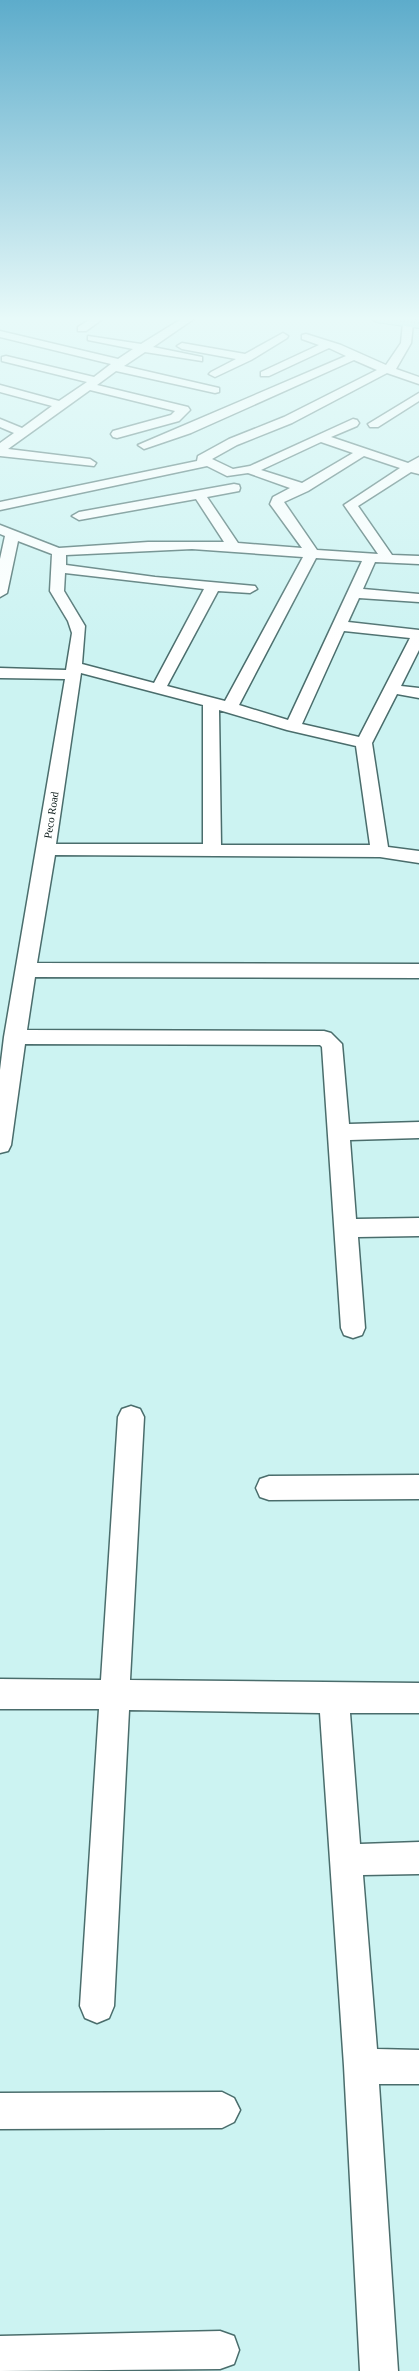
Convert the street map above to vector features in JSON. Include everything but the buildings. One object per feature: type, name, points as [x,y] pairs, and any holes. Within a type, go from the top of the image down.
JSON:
[{"type":"street","points":[[14,429],[21,432]]},
{"type":"street","points":[[0,451],[26,429]]},
{"type":"street","points":[[117,434],[136,429]]},
{"type":"street","points":[[144,445],[190,429]]},
{"type":"street","points":[[266,429],[233,442],[202,458],[232,473],[251,469],[315,432],[329,429]]},
{"type":"street","points":[[307,429],[363,452],[416,466]]},
{"type":"street","points":[[0,451],[90,463]]},
{"type":"street","points":[[312,552],[277,504],[278,500],[299,488],[308,486],[363,452]]},
{"type":"street","points":[[0,506],[209,462]]},
{"type":"street","points":[[388,560],[351,505],[416,466]]},
{"type":"street","points":[[251,469],[299,488]]},
{"type":"street","points":[[79,516],[234,488]]},
{"type":"street","points":[[199,494],[234,547]]},
{"type":"street","points":[[0,593],[6,532],[58,560],[155,581],[250,589]]},
{"type":"street","points":[[58,560],[146,546],[234,547],[312,552],[370,559],[419,560]]},
{"type":"street","points":[[230,708],[312,552]]},
{"type":"street","points":[[293,727],[370,559]]},
{"type":"street","name":"Peco Road","points":[[0,1145],[9,1043],[26,970],[74,671],[78,624],[57,590],[58,560]]},
{"type":"street","points":[[158,689],[213,586]]},
{"type":"street","points":[[354,593],[419,598]]},
{"type":"street","points":[[339,626],[419,635],[364,742],[380,851]]},
{"type":"street","points":[[0,673],[74,671],[158,689],[211,702],[293,727],[364,742]]},
{"type":"street","points":[[392,689],[419,693]]},
{"type":"street","points":[[211,702],[212,850]]},
{"type":"street","points":[[46,849],[380,851],[419,857]]},
{"type":"street","points":[[26,970],[419,971]]},
{"type":"street","points":[[9,1043],[324,1038],[332,1044],[337,1132],[353,1328]]},
{"type":"street","points":[[337,1132],[419,1130]]},
{"type":"street","points":[[345,1228],[419,1227]]},
{"type":"street","points":[[97,2006],[131,1417]]},
{"type":"street","points":[[269,1488],[419,1487]]},
{"type":"street","points":[[0,1694],[114,1693],[334,1700],[419,1698]]},
{"type":"street","points":[[334,1700],[361,2066],[379,2371]]},
{"type":"street","points":[[346,1860],[419,1858]]},
{"type":"street","points":[[361,2066],[419,2067]]},
{"type":"street","points":[[0,2111],[222,2110]]},
{"type":"street","points":[[0,2355],[220,2350]]}]
